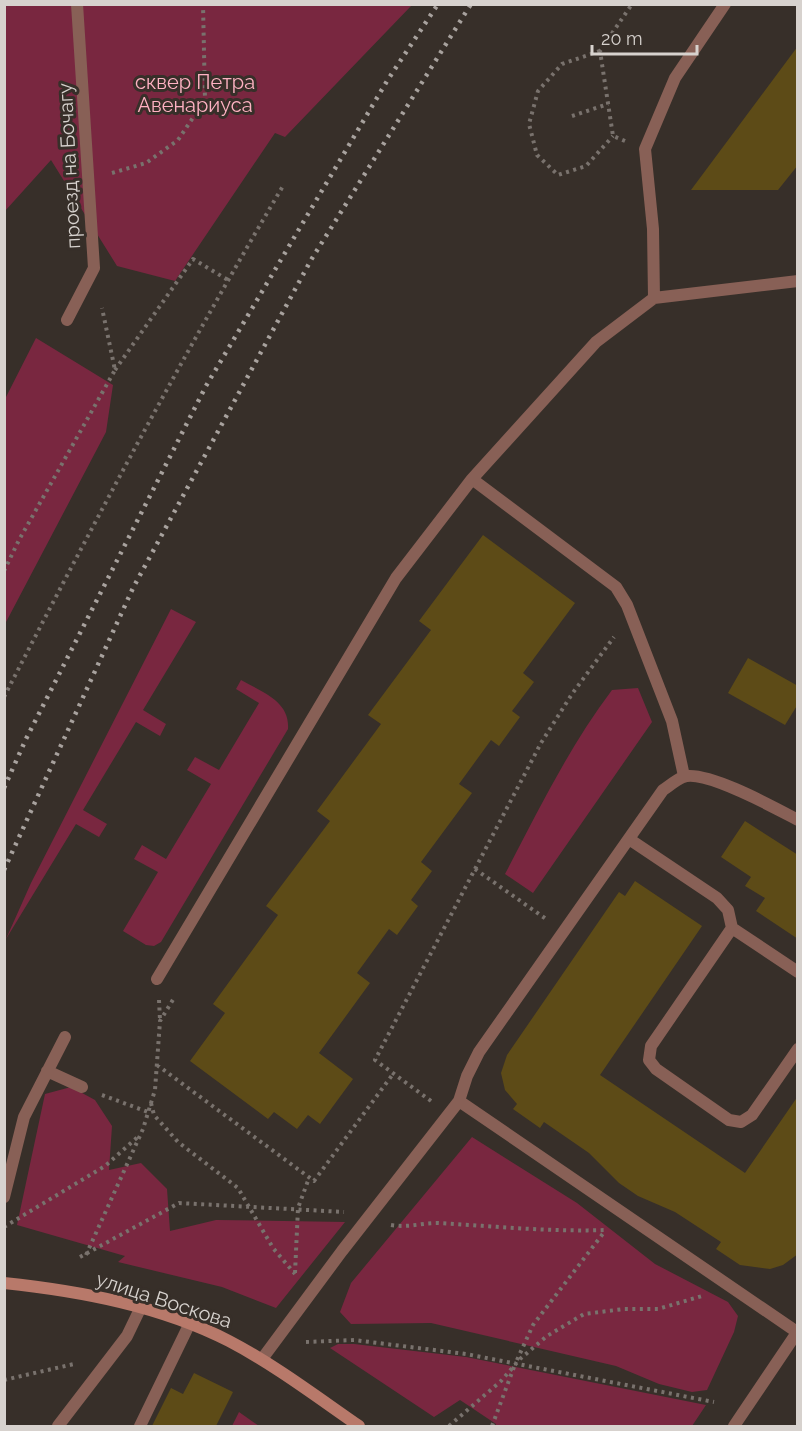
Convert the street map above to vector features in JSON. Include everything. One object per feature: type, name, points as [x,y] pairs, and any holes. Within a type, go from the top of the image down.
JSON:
[{"type":"main road","name":"улица Воскова","points":[[4,1283],[70,1290],[189,1324],[228,1340],[262,1359],[359,1426]]},
{"type":"street","name":"проезд на Бочагу","points":[[67,320],[94,268],[77,4]]},
{"type":"street","points":[[654,297],[653,229],[645,148],[675,78],[725,4]]},
{"type":"street","points":[[157,979],[396,578],[472,479],[596,342],[654,297],[798,281]]},
{"type":"street","points":[[472,479],[616,587],[631,615],[672,721],[684,777]]},
{"type":"street","points":[[262,1359],[459,1101],[466,1076],[479,1052],[663,790],[684,777],[698,776],[760,799],[798,820]]},
{"type":"street","points":[[629,839],[717,898],[728,910],[732,928],[798,972]]},
{"type":"street","points":[[732,928],[651,1046],[649,1060],[656,1069],[729,1120],[741,1122],[752,1115],[798,1049]]},
{"type":"street","points":[[4,1197],[24,1117],[65,1037]]},
{"type":"street","points":[[47,1071],[82,1087]]},
{"type":"street","points":[[459,1101],[797,1332],[734,1426]]},
{"type":"street","points":[[58,1426],[127,1336],[140,1309]]},
{"type":"street","points":[[140,1426],[189,1324]]},
{"type":"path","points":[[89,174],[115,172],[146,163],[177,140],[205,100],[203,4]]},
{"type":"path","points":[[613,136],[586,166],[558,175],[537,154],[529,124],[538,91],[562,64],[600,51],[632,4]]},
{"type":"path","points":[[600,51],[613,136]]},
{"type":"path","points":[[572,116],[608,104]]},
{"type":"path","points":[[613,136],[645,148]]},
{"type":"path","points":[[4,697],[97,516],[283,186]]},
{"type":"path","points":[[4,571],[18,540],[115,370],[193,259],[228,280]]},
{"type":"path","points":[[94,268],[115,370]]},
{"type":"path","points":[[449,1115],[375,1060],[541,743],[572,694],[631,615]]},
{"type":"path","points":[[475,869],[564,932]]},
{"type":"path","points":[[86,1255],[142,1133],[151,1102],[157,1065],[314,1181],[393,1074]]},
{"type":"path","points":[[82,1087],[148,1113]]},
{"type":"path","points":[[151,1102],[157,1119],[178,1142],[230,1179],[238,1188],[273,1248],[295,1274]]},
{"type":"path","points":[[4,1227],[105,1166],[142,1133]]},
{"type":"path","points":[[298,1310],[295,1274],[298,1208],[309,1178]]},
{"type":"path","points":[[80,1257],[179,1203],[248,1208],[337,1210],[407,1228],[435,1223],[486,1228],[606,1230]]},
{"type":"path","points":[[492,1426],[533,1325],[620,1210]]},
{"type":"path","points":[[449,1426],[548,1336],[584,1314],[624,1309],[658,1309],[711,1294]]},
{"type":"path","points":[[302,1342],[354,1340],[466,1354],[714,1402]]},
{"type":"path","points":[[4,1380],[110,1356]]},
{"type":"green space","name":"сквер Петра Авенариуса","points":[[5,5],[412,5],[285,137],[275,133],[175,281],[117,266],[51,160],[5,211]]},
{"type":"green space","points":[[36,338],[113,385],[106,432],[5,624],[5,399]]},
{"type":"green space","points":[[171,609],[196,622],[143,710],[166,724],[160,736],[136,722],[83,810],[107,824],[99,837],[76,824],[6,939],[31,883]]},
{"type":"green space","points":[[241,680],[266,693],[280,704],[287,719],[288,729],[161,942],[154,946],[146,945],[123,931],[158,872],[134,859],[142,845],[166,859],[211,784],[187,770],[195,757],[219,770],[259,703],[236,689]]},
{"type":"green space","points":[[638,688],[652,722],[533,893],[505,874],[555,780],[596,712],[612,690]]},
{"type":"green space","points":[[71,1087],[95,1100],[112,1126],[109,1170],[141,1163],[167,1189],[170,1231],[216,1220],[345,1222],[276,1308],[222,1287],[118,1262],[125,1256],[17,1225],[45,1094]]},
{"type":"green space","points":[[472,1137],[577,1203],[655,1264],[728,1302],[738,1316],[734,1332],[707,1390],[692,1392],[659,1384],[616,1366],[431,1323],[351,1324],[340,1312],[351,1283]]},
{"type":"green space","points":[[338,1344],[466,1357],[706,1405],[692,1426],[495,1426],[496,1424],[460,1400],[434,1417],[330,1348]]},
{"type":"green space","points":[[239,1412],[259,1426],[232,1426]]},
{"type":"building","points":[[798,46],[798,165],[778,190],[691,190]]},
{"type":"building","points":[[483,535],[575,603],[523,673],[534,682],[512,711],[520,717],[499,746],[491,740],[459,784],[472,793],[421,862],[432,871],[411,900],[418,906],[397,935],[389,929],[357,973],[370,983],[319,1053],[353,1079],[320,1124],[308,1115],[297,1129],[274,1112],[268,1119],[190,1061],[225,1013],[213,1004],[278,915],[266,906],[330,821],[317,811],[381,724],[368,715],[431,630],[419,621]]},
{"type":"building","points":[[748,658],[798,686],[798,704],[785,725],[728,693]]},
{"type":"building","points":[[745,821],[798,855],[798,939],[756,911],[765,898],[745,886],[751,877],[721,857]]},
{"type":"building","points":[[635,881],[702,926],[600,1075],[745,1173],[798,1096],[798,1254],[783,1265],[770,1269],[740,1265],[716,1249],[721,1242],[675,1212],[638,1196],[619,1183],[589,1153],[544,1122],[540,1128],[513,1109],[517,1104],[505,1090],[501,1073],[507,1055],[619,892],[625,896]]},
{"type":"building","points":[[194,1373],[233,1392],[216,1426],[152,1426],[171,1388],[183,1394]]},
{"type":"railway","points":[[4,788],[26,739],[206,386],[387,81],[438,4]]},
{"type":"railway","points":[[4,870],[133,588],[311,260],[471,4]]}]
